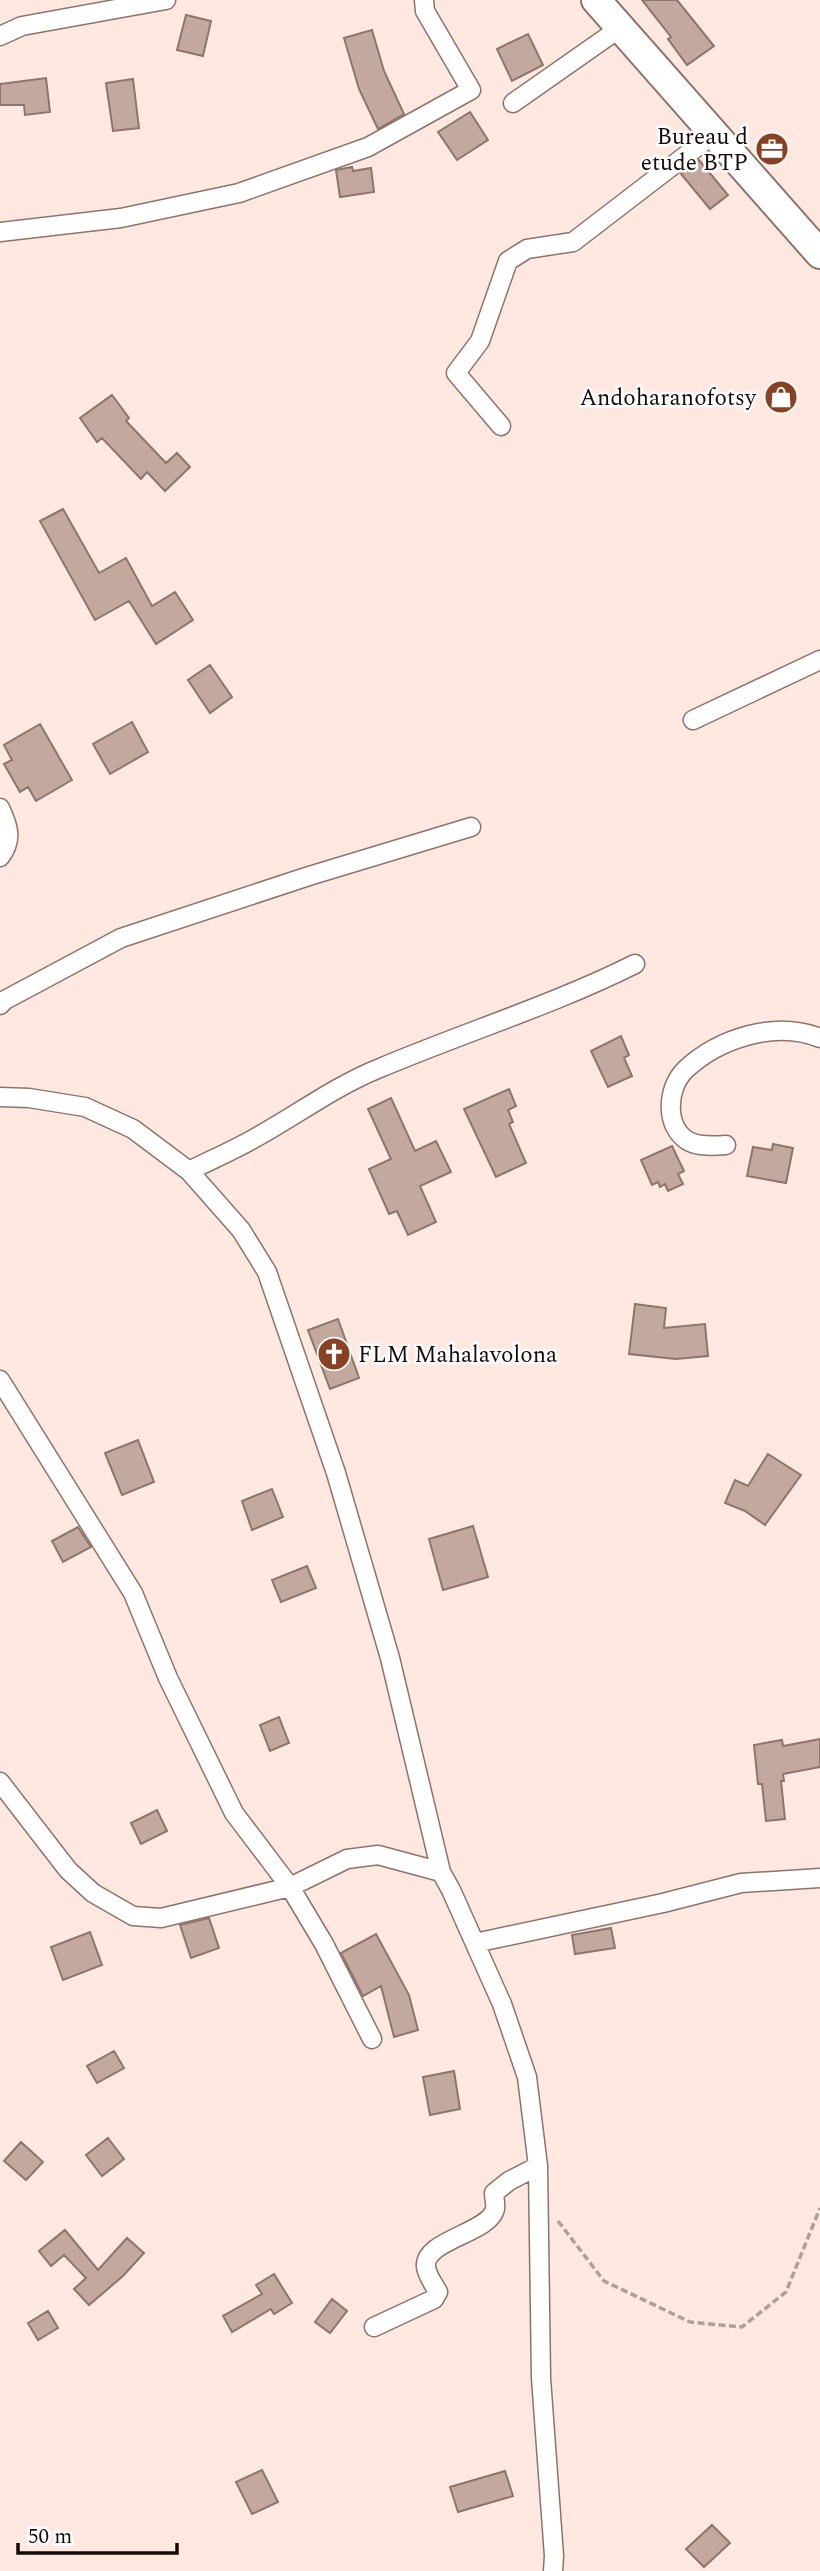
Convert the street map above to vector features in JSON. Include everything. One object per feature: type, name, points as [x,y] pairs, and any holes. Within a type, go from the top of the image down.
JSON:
[{"type":"main road","points":[[596,0],[820,254]]},
{"type":"street","points":[[0,36],[22,26],[166,0]]},
{"type":"street","points":[[0,232],[121,218],[239,194],[368,147],[471,90],[425,11],[424,0]]},
{"type":"street","points":[[513,103],[620,28]]},
{"type":"street","points":[[501,426],[456,373],[480,341],[508,261],[527,249],[573,242],[715,133]]},
{"type":"street","points":[[692,720],[820,660]]},
{"type":"street","points":[[0,808],[10,837],[8,847],[0,857]]},
{"type":"street","points":[[0,1005],[121,938],[309,876],[471,827]]},
{"type":"street","points":[[189,1171],[256,1138],[317,1100],[378,1068],[525,1013],[594,985],[635,964]]},
{"type":"street","points":[[726,1145],[708,1146],[688,1141],[674,1126],[670,1096],[684,1071],[712,1052],[746,1035],[785,1029],[805,1031],[820,1038]]},
{"type":"street","points":[[0,1097],[29,1098],[85,1107],[133,1129],[189,1171],[241,1230],[267,1272],[336,1473],[390,1658],[441,1872],[502,2004],[527,2077],[538,2166],[541,2378],[553,2571]]},
{"type":"street","points":[[0,1380],[133,1593],[168,1678],[234,1813],[290,1887],[324,1944],[372,2039]]},
{"type":"street","points":[[0,1782],[68,1870],[93,1893],[133,1916],[161,1918],[290,1887],[347,1859],[378,1855],[441,1872]]},
{"type":"street","points":[[475,1943],[663,1903],[741,1883],[820,1878]]},
{"type":"street","points":[[374,2327],[434,2299],[438,2292],[426,2268],[427,2260],[433,2253],[489,2219],[495,2209],[494,2193],[509,2181],[538,2166]]},
{"type":"path","points":[[538,2195],[604,2281],[690,2322],[742,2327],[786,2292],[820,2208]]},
{"type":"building","points":[[642,0],[677,0],[714,46],[687,65],[668,39],[671,37]]},
{"type":"building","points":[[186,15],[211,21],[203,56],[177,50]]},
{"type":"building","points":[[372,30],[384,71],[404,114],[378,129],[359,89],[344,38]]},
{"type":"building","points":[[528,34],[543,65],[512,81],[497,49]]},
{"type":"building","points":[[46,78],[50,112],[25,115],[24,105],[0,105],[0,84]]},
{"type":"building","points":[[133,79],[139,128],[113,131],[106,83]]},
{"type":"building","points":[[470,112],[488,140],[457,160],[438,132]]},
{"type":"building","points":[[699,160],[728,195],[710,209],[681,174]]},
{"type":"building","points":[[352,167],[353,171],[371,168],[374,192],[340,197],[336,170]]},
{"type":"building","points":[[112,395],[129,418],[126,421],[166,463],[177,453],[190,467],[165,491],[147,472],[141,479],[102,438],[97,442],[80,418]]},
{"type":"building","points":[[63,509],[99,573],[126,558],[152,606],[175,592],[193,620],[156,644],[129,601],[95,620],[40,521]]},
{"type":"building","points":[[210,665],[232,697],[210,713],[188,680]]},
{"type":"building","points":[[132,722],[148,752],[110,774],[93,744]]},
{"type":"building","points":[[40,724],[72,780],[36,801],[28,787],[20,792],[4,764],[12,760],[4,745]]},
{"type":"building","points":[[621,1036],[629,1055],[624,1058],[632,1076],[608,1087],[591,1051]]},
{"type":"building","points":[[509,1089],[516,1106],[508,1110],[513,1122],[509,1124],[526,1163],[496,1177],[464,1109]]},
{"type":"building","points":[[391,1098],[415,1151],[436,1141],[451,1172],[420,1186],[436,1222],[408,1235],[397,1211],[389,1214],[369,1169],[391,1159],[368,1109]]},
{"type":"building","points":[[773,1144],[793,1148],[786,1183],[747,1176],[753,1147],[772,1150]]},
{"type":"building","points":[[672,1146],[684,1171],[678,1174],[683,1184],[668,1191],[665,1184],[660,1187],[658,1182],[652,1185],[641,1160]]},
{"type":"building","points":[[635,1304],[666,1308],[664,1328],[705,1324],[708,1356],[676,1359],[629,1354]]},
{"type":"building","name":"FLM Mahalavolona","points":[[338,1319],[359,1378],[330,1389],[308,1330]]},
{"type":"building","points":[[138,1440],[154,1482],[122,1495],[105,1453]]},
{"type":"building","points":[[768,1454],[801,1475],[765,1525],[745,1511],[725,1503],[735,1480],[748,1486]]},
{"type":"building","points":[[272,1489],[283,1517],[252,1530],[242,1501]]},
{"type":"building","points":[[473,1526],[488,1577],[443,1590],[429,1539]]},
{"type":"building","points":[[78,1527],[91,1547],[63,1562],[52,1541]]},
{"type":"building","points":[[307,1566],[316,1588],[281,1602],[272,1580]]},
{"type":"building","points":[[279,1717],[289,1743],[270,1751],[260,1725]]},
{"type":"building","points":[[820,1739],[820,1767],[783,1774],[784,1781],[781,1781],[785,1819],[766,1821],[762,1784],[758,1784],[754,1745],[782,1740],[783,1746]]},
{"type":"building","points":[[157,1810],[167,1831],[141,1844],[131,1823]]},
{"type":"building","points":[[209,1918],[219,1948],[191,1958],[180,1925]]},
{"type":"building","points":[[611,1928],[615,1948],[575,1954],[572,1935]]},
{"type":"building","points":[[90,1932],[102,1965],[63,1980],[51,1947]]},
{"type":"building","points":[[376,1934],[409,1995],[418,2030],[394,2037],[381,1986],[363,1996],[341,1953]]},
{"type":"building","points":[[114,2051],[124,2068],[97,2083],[87,2066]]},
{"type":"building","points":[[454,2071],[460,2109],[430,2115],[423,2077]]},
{"type":"building","points":[[108,2138],[124,2159],[102,2176],[86,2155]]},
{"type":"building","points":[[21,2142],[43,2162],[26,2180],[4,2161]]},
{"type":"building","points":[[65,2230],[98,2270],[127,2238],[144,2253],[123,2276],[89,2305],[74,2289],[86,2278],[64,2255],[51,2266],[39,2251]]},
{"type":"building","points":[[274,2274],[292,2303],[274,2314],[271,2309],[232,2332],[223,2316],[262,2294],[256,2285]]},
{"type":"building","points":[[332,2299],[347,2311],[330,2333],[315,2322]]},
{"type":"building","points":[[48,2311],[58,2328],[38,2340],[28,2323]]},
{"type":"building","points":[[262,2470],[278,2502],[252,2514],[236,2482]]},
{"type":"building","points":[[505,2471],[513,2496],[458,2512],[450,2487]]},
{"type":"building","points":[[712,2525],[730,2543],[704,2567],[686,2549]]},
{"type":"place","name":"Bureau d etude BTP","points":[[772,149]]},
{"type":"place","name":"Andoharanofotsy","points":[[781,397]]},
{"type":"place","name":"FLM Mahalavolona","points":[[334,1354]]}]
